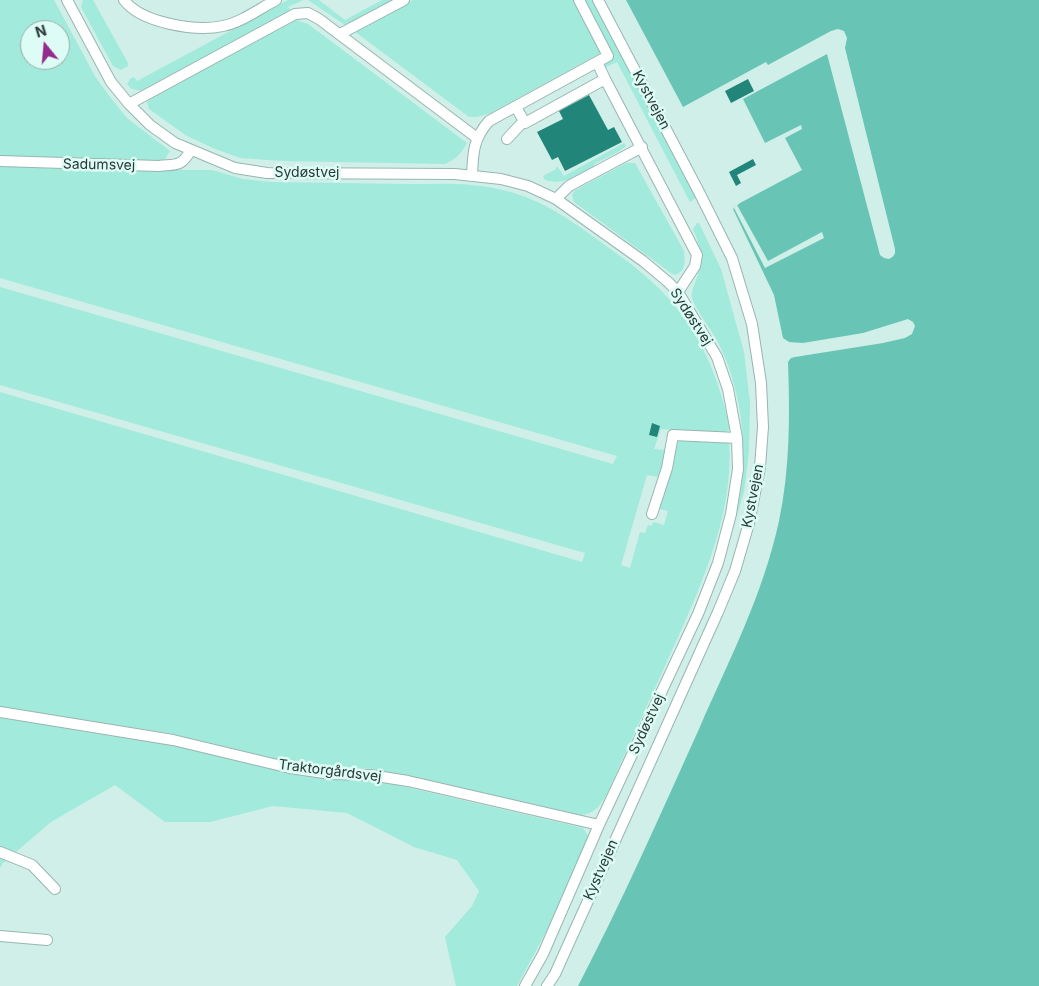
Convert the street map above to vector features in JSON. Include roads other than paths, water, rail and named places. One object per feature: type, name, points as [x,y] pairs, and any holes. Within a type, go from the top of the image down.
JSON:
[{"type":"street","name":"Sydøstvej","points":[[67,0],[111,82],[150,125],[175,143],[234,168],[267,173],[455,174],[501,179],[528,186],[556,199],[643,261],[678,292],[717,357],[728,389],[737,438],[738,469],[732,514],[718,563],[698,614],[599,825],[543,954],[524,986]]},
{"type":"street","points":[[124,0],[151,19],[186,26],[205,27],[223,26],[237,21],[276,0]]},
{"type":"street","points":[[340,34],[404,0]]},
{"type":"street","points":[[472,176],[477,138],[489,121],[608,56],[579,0]]},
{"type":"street","name":"Kystvejen","points":[[547,986],[718,612],[734,571],[749,523],[760,467],[763,427],[761,383],[752,324],[732,258],[598,0]]},
{"type":"street","points":[[129,104],[295,14],[308,13],[340,34],[477,138]]},
{"type":"street","points":[[597,62],[697,255],[695,266],[678,292]]},
{"type":"street","points":[[507,139],[521,124],[605,79]]},
{"type":"street","points":[[516,107],[525,123]]},
{"type":"street","points":[[556,199],[569,186],[642,147]]},
{"type":"street","name":"Sadumsvej","points":[[0,161],[159,166],[180,164],[191,150]]},
{"type":"street","points":[[652,514],[666,468],[673,435],[737,438]]},
{"type":"street","name":"Traktorgårdsvej","points":[[0,712],[173,740],[290,768],[331,774],[370,775],[408,781],[599,825]]},
{"type":"street","points":[[0,852],[32,865],[56,889]]},
{"type":"street","points":[[0,936],[48,940]]}]
